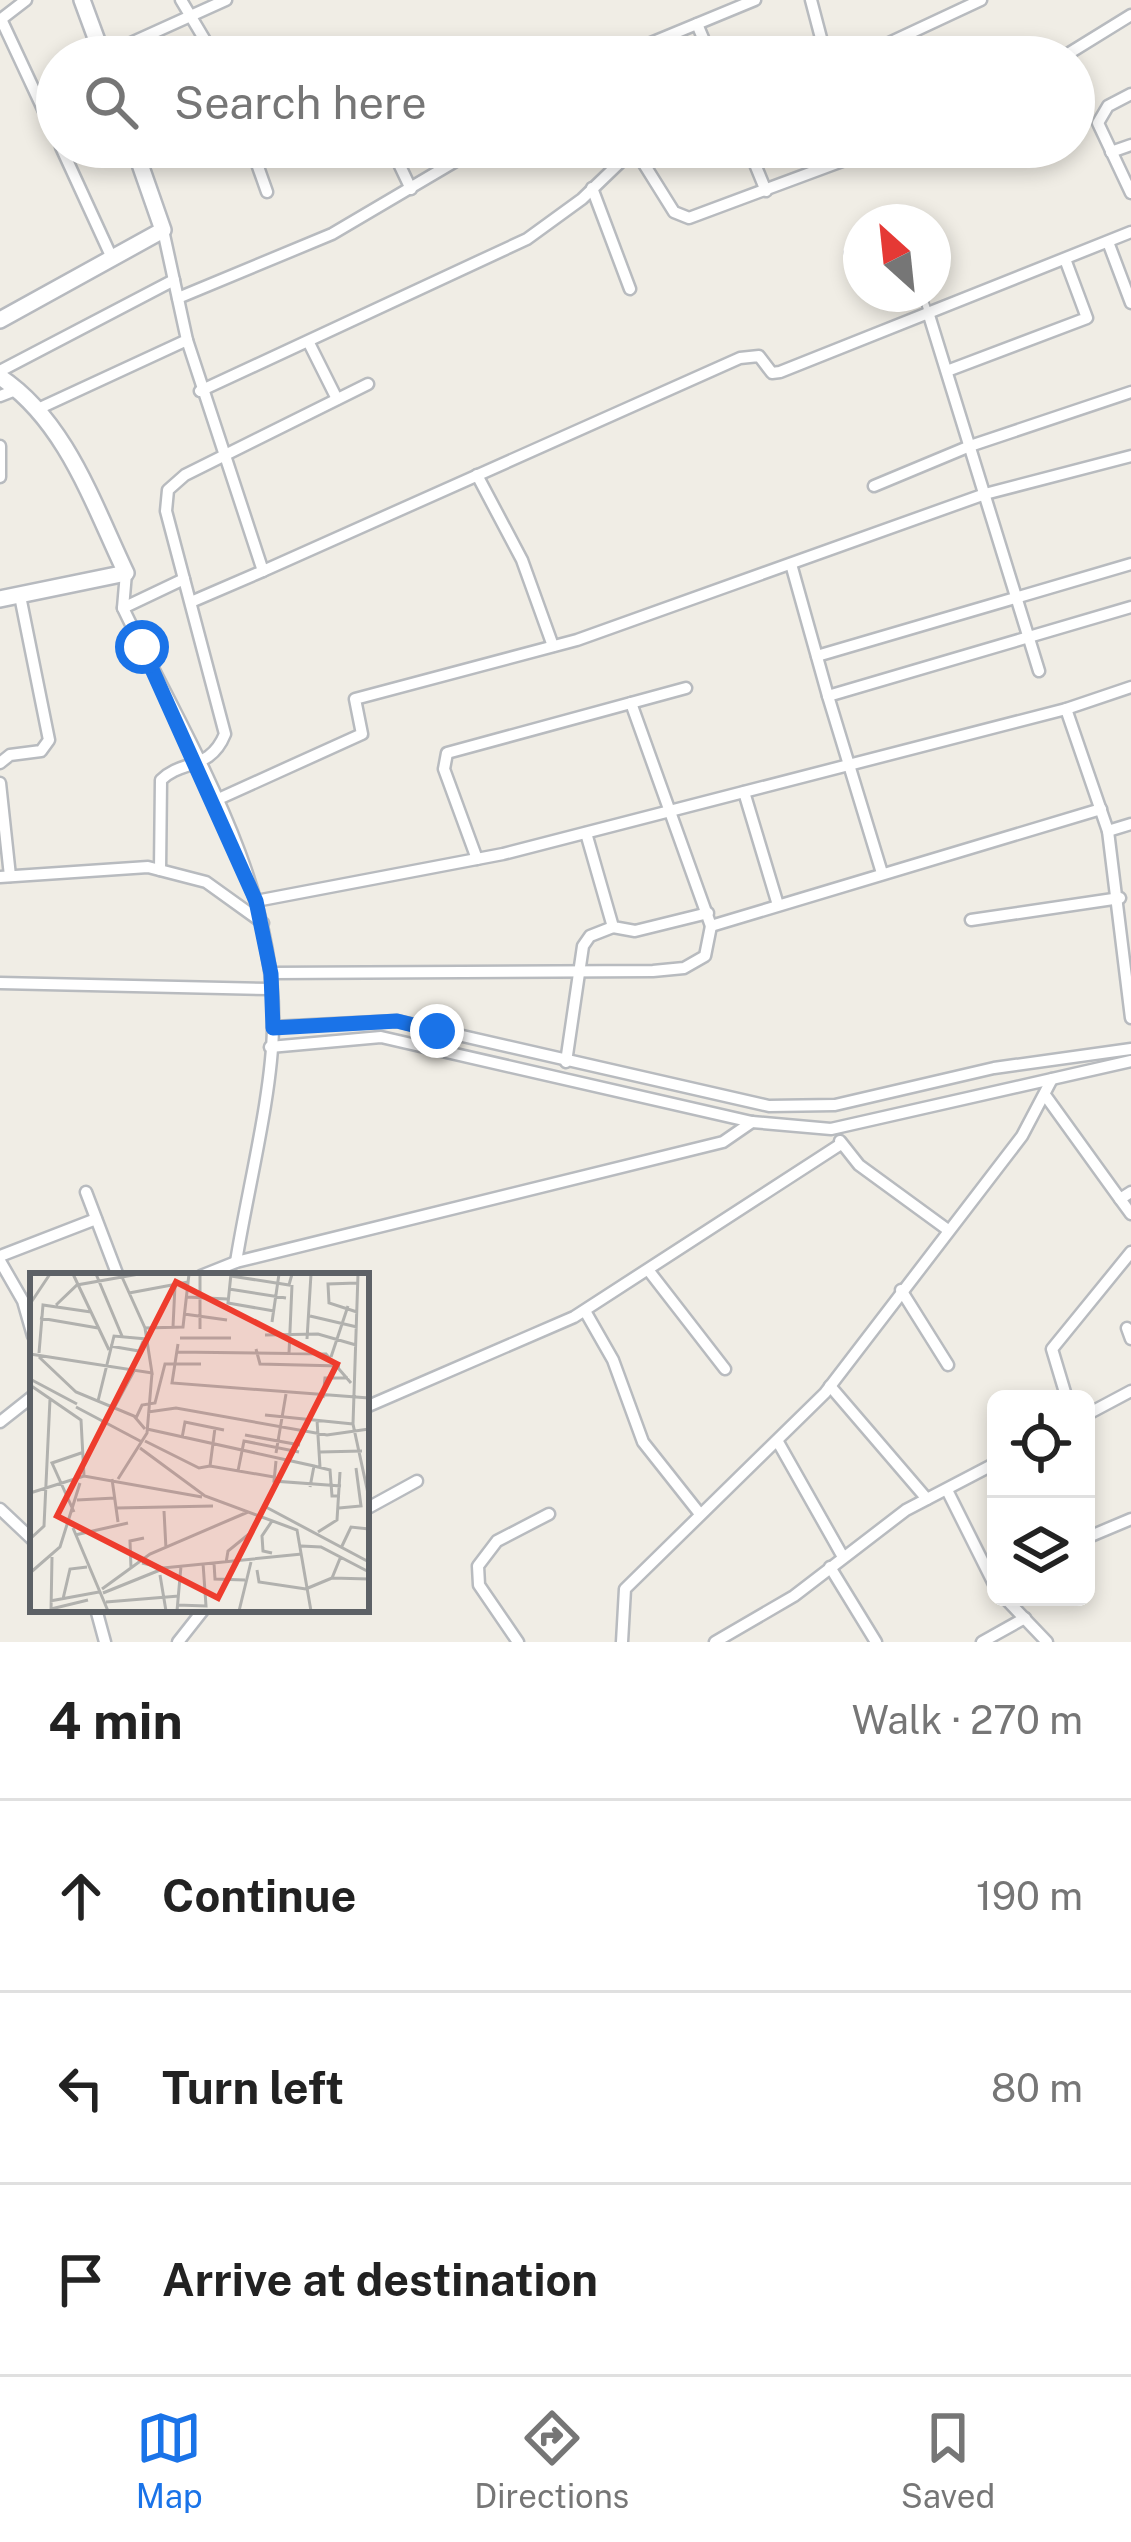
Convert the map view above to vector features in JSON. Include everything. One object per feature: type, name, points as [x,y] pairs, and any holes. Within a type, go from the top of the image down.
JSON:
[{"type":"main road","points":[[82,0],[95,36]]},
{"type":"main road","points":[[0,320],[163,230],[141,168]]},
{"type":"main road","points":[[0,374],[40,408],[83,482],[126,574],[0,599]]},
{"type":"street","points":[[26,0],[1,19],[36,94]]},
{"type":"street","points":[[181,0],[204,36]]},
{"type":"street","points":[[148,36],[226,0]]},
{"type":"street","points":[[668,36],[755,0]]},
{"type":"street","points":[[811,0],[820,36]]},
{"type":"street","points":[[904,36],[981,0]]},
{"type":"street","points":[[1095,37],[1131,15]]},
{"type":"street","points":[[697,24],[702,36]]},
{"type":"street","points":[[1131,94],[1099,118],[1131,193]]},
{"type":"street","points":[[1112,152],[1131,145]]},
{"type":"street","points":[[71,168],[112,258]]},
{"type":"street","points":[[258,168],[267,192]]},
{"type":"street","points":[[401,168],[411,189]]},
{"type":"street","points":[[178,298],[291,253],[444,168]]},
{"type":"street","points":[[200,391],[527,239],[613,168]]},
{"type":"street","points":[[649,168],[681,216],[701,216],[826,168]]},
{"type":"street","points":[[757,168],[766,191]]},
{"type":"street","points":[[592,188],[630,289]]},
{"type":"street","points":[[163,230],[200,391],[263,571]]},
{"type":"street","points":[[951,303],[1131,232]]},
{"type":"street","points":[[1108,242],[1131,303]]},
{"type":"street","points":[[947,370],[1087,318],[1065,259]]},
{"type":"street","points":[[0,374],[174,280]]},
{"type":"street","points":[[190,602],[740,358],[758,356],[775,374],[928,312],[1040,671]]},
{"type":"street","points":[[40,408],[187,340]]},
{"type":"street","points":[[309,343],[337,400]]},
{"type":"street","points":[[160,870],[161,780],[167,773],[199,766],[226,734],[166,511],[168,490],[223,456],[368,384]]},
{"type":"street","points":[[0,396],[18,389]]},
{"type":"street","points":[[874,486],[970,446],[1131,392]]},
{"type":"street","points":[[0,446],[0,477]]},
{"type":"street","points":[[214,801],[362,734],[356,699],[553,646],[985,494],[1131,456]]},
{"type":"street","points":[[477,476],[522,560],[553,646]]},
{"type":"street","points":[[791,564],[882,873]]},
{"type":"street","points":[[817,656],[1131,564]]},
{"type":"street","points":[[126,574],[124,608],[256,901],[271,974],[273,1028],[236,1262]]},
{"type":"street","points":[[124,608],[184,579]]},
{"type":"street","points":[[0,763],[10,755],[41,751],[49,740],[20,596]]},
{"type":"street","points":[[828,696],[1131,607]]},
{"type":"street","points":[[256,901],[586,833],[1066,709],[1131,687]]},
{"type":"street","points":[[477,859],[444,769],[447,753],[686,688]]},
{"type":"street","points":[[271,974],[684,968],[705,956],[709,919],[631,703]]},
{"type":"street","points":[[1066,709],[1108,831],[1120,898],[1131,1018]]},
{"type":"street","points":[[0,783],[5,877],[160,870],[206,882],[263,924]]},
{"type":"street","points":[[744,792],[778,905]]},
{"type":"street","points":[[566,1062],[586,940],[613,927],[635,931],[778,905],[1101,809]]},
{"type":"street","points":[[1108,831],[1131,824]]},
{"type":"street","points":[[586,833],[605,917],[613,927]]},
{"type":"street","points":[[971,920],[1120,898]]},
{"type":"street","points":[[0,983],[270,989]]},
{"type":"street","points":[[273,1028],[397,1021],[769,1106],[813,1105],[994,1068],[1131,1049]]},
{"type":"street","points":[[270,1047],[380,1037],[752,1122],[831,1129],[1131,1061]]},
{"type":"street","points":[[622,1642],[625,1588],[830,1386],[1022,1136],[1052,1079]]},
{"type":"street","points":[[1045,1095],[1125,1196],[1131,1214]]},
{"type":"street","points":[[208,1273],[236,1262],[723,1142],[752,1122]]},
{"type":"street","points":[[831,1129],[859,1165],[948,1230]]},
{"type":"street","points":[[369,1406],[585,1311],[842,1144]]},
{"type":"street","points":[[86,1192],[117,1273]]},
{"type":"street","points":[[30,1326],[0,1258],[96,1219]]},
{"type":"street","points":[[1064,1390],[1052,1349],[1131,1252]]},
{"type":"street","points":[[649,1271],[725,1369]]},
{"type":"street","points":[[901,1290],[948,1365]]},
{"type":"street","points":[[585,1311],[613,1360],[643,1442],[700,1514]]},
{"type":"street","points":[[830,1386],[927,1499]]},
{"type":"street","points":[[1095,1410],[1131,1390]]},
{"type":"street","points":[[0,1422],[30,1398]]},
{"type":"street","points":[[778,1442],[843,1557]]},
{"type":"street","points":[[715,1642],[748,1625],[927,1499],[987,1468]]},
{"type":"street","points":[[369,1507],[417,1481]]},
{"type":"street","points":[[947,1490],[987,1570]]},
{"type":"street","points":[[0,1509],[30,1537]]},
{"type":"street","points":[[518,1642],[479,1585],[478,1566],[497,1541],[550,1514]]},
{"type":"street","points":[[1095,1534],[1131,1519]]},
{"type":"street","points":[[830,1567],[876,1642]]},
{"type":"street","points":[[1013,1606],[1047,1642]]},
{"type":"street","points":[[97,1612],[106,1642]]},
{"type":"street","points":[[178,1642],[202,1612]]},
{"type":"street","points":[[982,1642],[1025,1618]]},
{"type":"street","points":[[748,1625],[754,1642]]},
{"type":"route","points":[[142,647],[256,901],[271,974],[273,1028],[397,1021],[437,1031]]}]
